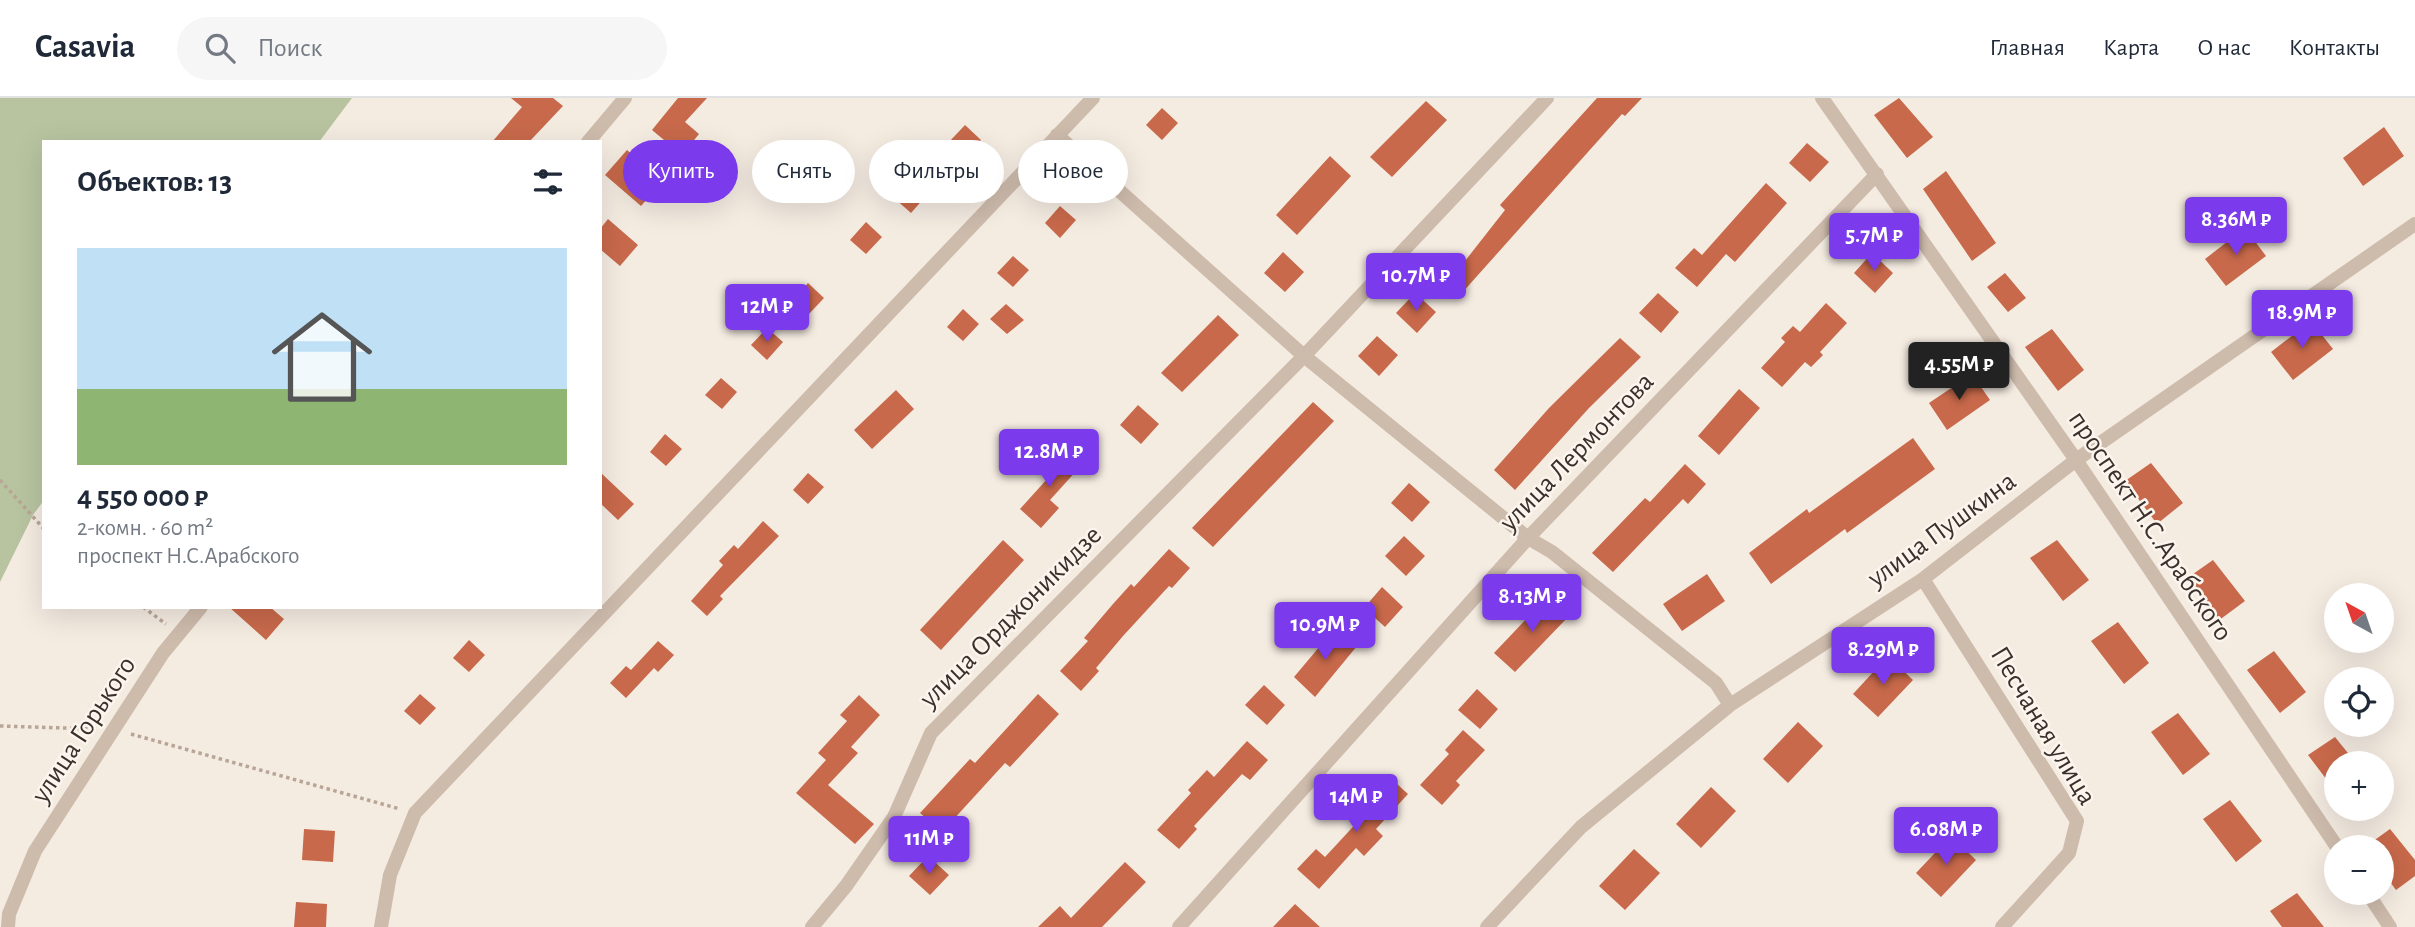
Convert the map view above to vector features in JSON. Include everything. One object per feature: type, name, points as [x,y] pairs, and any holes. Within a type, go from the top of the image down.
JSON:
[{"type":"street","points":[[590,140],[625,98]]},
{"type":"street","points":[[381,927],[390,875],[415,813],[1093,98]]},
{"type":"street","name":"улица Орджоникидзе","points":[[812,927],[846,886],[894,817],[931,733],[1304,356],[1547,98]]},
{"type":"street","name":"проспект Н.С.Арабского","points":[[1822,98],[2076,460],[2329,835]]},
{"type":"street","points":[[1058,135],[1304,356],[1528,538],[1552,552],[1716,683],[1730,705]]},
{"type":"street","name":"улица Лермонтова","points":[[1179,927],[1528,538],[1877,174]]},
{"type":"street","name":"улица Пушкина","points":[[1488,927],[1581,827],[1730,705],[1923,579],[2076,460],[2415,224]]},
{"type":"street","name":"Песчаная улица","points":[[1923,579],[2077,821],[2069,853],[2002,927]]},
{"type":"street","name":"улица Горького","points":[[8,927],[9,914],[35,850],[116,730],[163,653],[199,609]]},
{"type":"street","points":[[2376,905],[2390,927]]},
{"type":"path","points":[[0,480],[42,527]]},
{"type":"path","points":[[146,609],[179,634]]},
{"type":"path","points":[[0,726],[116,730],[415,813]]},
{"type":"green space","points":[[0,98],[352,98],[320,140],[42,140],[42,503],[33,515],[0,582]]},
{"type":"building","points":[[511,98],[553,98],[563,106],[531,140],[494,140],[522,107]]},
{"type":"building","points":[[678,98],[707,98],[685,122],[699,134],[694,140],[664,140],[652,130]]},
{"type":"building","points":[[1597,98],[1642,98],[1625,116],[1622,114],[1461,294],[1439,274],[1458,254],[1465,261],[1505,210],[1500,205]]},
{"type":"building","points":[[1899,98],[1933,137],[1907,158],[1874,115]]},
{"type":"building","points":[[1426,101],[1447,120],[1392,177],[1370,157]]},
{"type":"building","points":[[1162,108],[1178,123],[1162,140],[1146,125]]},
{"type":"building","points":[[965,125],[981,140],[951,140]]},
{"type":"building","points":[[2384,127],[2404,156],[2363,186],[2343,158]]},
{"type":"building","points":[[1807,143],[1829,162],[1810,182],[1789,163]]},
{"type":"building","points":[[623,155],[623,190],[605,175]]},
{"type":"building","points":[[1330,156],[1351,176],[1297,235],[1276,215]]},
{"type":"building","points":[[1946,171],[1996,243],[1972,261],[1923,189]]},
{"type":"building","points":[[1766,183],[1787,203],[1735,262],[1726,254],[1697,287],[1675,268],[1694,248],[1702,255]]},
{"type":"building","points":[[900,203],[920,203],[911,213]]},
{"type":"building","points":[[1060,206],[1076,220],[1060,238],[1045,223]]},
{"type":"building","points":[[608,219],[638,245],[620,266],[602,251],[602,226]]},
{"type":"building","points":[[866,222],[882,237],[866,254],[850,240]]},
{"type":"building","points":[[2245,228],[2266,256],[2226,286],[2205,259]]},
{"type":"building","points":[[1283,252],[1304,272],[1285,292],[1264,273]]},
{"type":"building","points":[[1872,253],[1893,273],[1875,293],[1854,273]]},
{"type":"building","points":[[1013,256],[1029,270],[1013,287],[997,273]]},
{"type":"building","points":[[2005,273],[2026,298],[2008,312],[1987,287]]},
{"type":"building","points":[[808,283],[824,298],[808,315],[792,300]]},
{"type":"building","points":[[1415,293],[1436,312],[1417,333],[1396,313]]},
{"type":"building","points":[[1658,293],[1679,312],[1661,333],[1639,313]]},
{"type":"building","points":[[1826,303],[1847,323],[1820,352],[1823,355],[1811,367],[1805,362],[1782,387],[1761,368],[1785,342],[1781,338],[1793,326],[1800,332]]},
{"type":"building","points":[[1006,304],[1024,320],[1007,334],[990,319]]},
{"type":"building","points":[[963,309],[979,324],[963,341],[947,327]]},
{"type":"building","points":[[1218,315],[1239,335],[1182,392],[1161,373]]},
{"type":"building","points":[[2311,321],[2333,349],[2293,380],[2271,352]]},
{"type":"building","points":[[767,328],[783,342],[767,360],[751,345]]},
{"type":"building","points":[[2052,329],[2084,370],[2058,391],[2025,347]]},
{"type":"building","points":[[1377,336],[1398,355],[1379,376],[1358,356]]},
{"type":"building","points":[[1620,338],[1641,357],[1589,408],[1515,490],[1494,470],[1549,408]]},
{"type":"building","points":[[1972,374],[1990,400],[1947,430],[1929,403]]},
{"type":"building","points":[[721,378],[737,392],[722,409],[705,395]]},
{"type":"building","points":[[1739,389],[1760,408],[1719,455],[1698,436]]},
{"type":"building","points":[[896,390],[914,409],[872,449],[854,430]]},
{"type":"building","points":[[1313,402],[1334,421],[1213,547],[1192,528]]},
{"type":"building","points":[[1138,405],[1159,424],[1141,444],[1120,425]]},
{"type":"building","points":[[665,434],[682,449],[666,466],[650,452]]},
{"type":"building","points":[[1913,438],[1935,469],[1847,533],[1845,529],[1771,584],[1749,553],[1807,509],[1809,513]]},
{"type":"building","points":[[1057,450],[1078,469],[1050,500],[1059,508],[1041,528],[1020,509],[1048,478],[1039,470]]},
{"type":"building","points":[[2151,463],[2183,503],[2157,524],[2125,481]]},
{"type":"building","points":[[1685,464],[1706,484],[1688,504],[1683,499],[1613,572],[1592,553],[1645,498],[1650,502]]},
{"type":"building","points":[[808,473],[824,487],[808,504],[793,490]]},
{"type":"building","points":[[602,474],[634,504],[618,520],[602,505]]},
{"type":"building","points":[[1409,483],[1430,502],[1412,522],[1391,503]]},
{"type":"building","points":[[763,521],[779,536],[720,596],[723,599],[707,616],[691,601],[723,565],[719,561],[734,545],[738,549]]},
{"type":"building","points":[[1404,536],[1425,556],[1406,576],[1385,556]]},
{"type":"building","points":[[1003,540],[1024,560],[941,650],[920,630]]},
{"type":"building","points":[[2057,540],[2089,580],[2063,601],[2030,558]]},
{"type":"building","points":[[1169,549],[1190,568],[1172,588],[1169,586],[1123,636],[1096,668],[1099,671],[1081,691],[1060,671],[1088,641],[1084,638],[1113,604],[1131,584],[1134,587]]},
{"type":"building","points":[[2213,560],[2245,601],[2218,621],[2186,579]]},
{"type":"building","points":[[1707,574],[1725,601],[1682,631],[1663,604]]},
{"type":"building","points":[[1382,587],[1403,607],[1385,627],[1364,608]]},
{"type":"building","points":[[1548,596],[1569,616],[1515,672],[1494,653]]},
{"type":"building","points":[[231,609],[272,609],[284,619],[266,640]]},
{"type":"building","points":[[2118,622],[2149,663],[2124,684],[2091,641]]},
{"type":"building","points":[[1336,627],[1357,646],[1315,697],[1294,677]]},
{"type":"building","points":[[469,640],[485,655],[469,672],[453,658]]},
{"type":"building","points":[[658,641],[674,655],[658,672],[654,668],[626,698],[610,683],[626,666],[631,670]]},
{"type":"building","points":[[2274,651],[2306,692],[2280,713],[2247,670]]},
{"type":"building","points":[[1888,656],[1913,680],[1878,717],[1853,694]]},
{"type":"building","points":[[1264,685],[1285,705],[1267,725],[1245,705]]},
{"type":"building","points":[[1477,689],[1498,709],[1480,729],[1458,710]]},
{"type":"building","points":[[420,694],[436,708],[420,725],[404,711]]},
{"type":"building","points":[[1038,694],[1059,714],[1010,767],[1005,763],[942,832],[920,813],[970,759],[975,763]]},
{"type":"building","points":[[859,695],[880,715],[851,747],[858,753],[828,785],[874,824],[855,844],[796,793],[826,760],[818,753],[847,721],[840,715]]},
{"type":"building","points":[[2178,713],[2210,754],[2183,775],[2151,732]]},
{"type":"building","points":[[1798,722],[1823,746],[1788,783],[1763,759]]},
{"type":"building","points":[[1463,730],[1485,750],[1456,781],[1460,785],[1442,805],[1420,785],[1449,754],[1445,750]]},
{"type":"building","points":[[2335,737],[2346,751],[2324,751],[2324,776],[2308,755]]},
{"type":"building","points":[[1247,741],[1268,760],[1250,780],[1242,774],[1194,826],[1197,829],[1179,849],[1157,830],[1191,793],[1188,790],[1207,770],[1214,777]]},
{"type":"building","points":[[1387,775],[1408,794],[1376,829],[1383,836],[1364,856],[1356,848],[1319,889],[1297,869],[1316,849],[1325,857],[1376,802],[1368,795]]},
{"type":"building","points":[[1711,787],[1736,811],[1701,848],[1676,824]]},
{"type":"building","points":[[2230,800],[2262,841],[2236,862],[2203,819]]},
{"type":"building","points":[[304,829],[335,831],[333,862],[302,860]]},
{"type":"building","points":[[2390,829],[2415,860],[2415,876],[2396,890],[2394,835],[2382,835]]},
{"type":"building","points":[[1951,836],[1976,860],[1941,897],[1916,873]]},
{"type":"building","points":[[1634,849],[1660,873],[1625,910],[1599,886]]},
{"type":"building","points":[[928,856],[949,875],[930,895],[909,876]]},
{"type":"building","points":[[1125,862],[1146,882],[1102,927],[1038,927],[1060,906],[1071,918]]},
{"type":"building","points":[[2297,893],[2324,927],[2282,927],[2270,911]]},
{"type":"building","points":[[296,902],[327,904],[326,927],[294,927]]},
{"type":"building","points":[[1295,904],[1320,927],[1273,927]]}]
